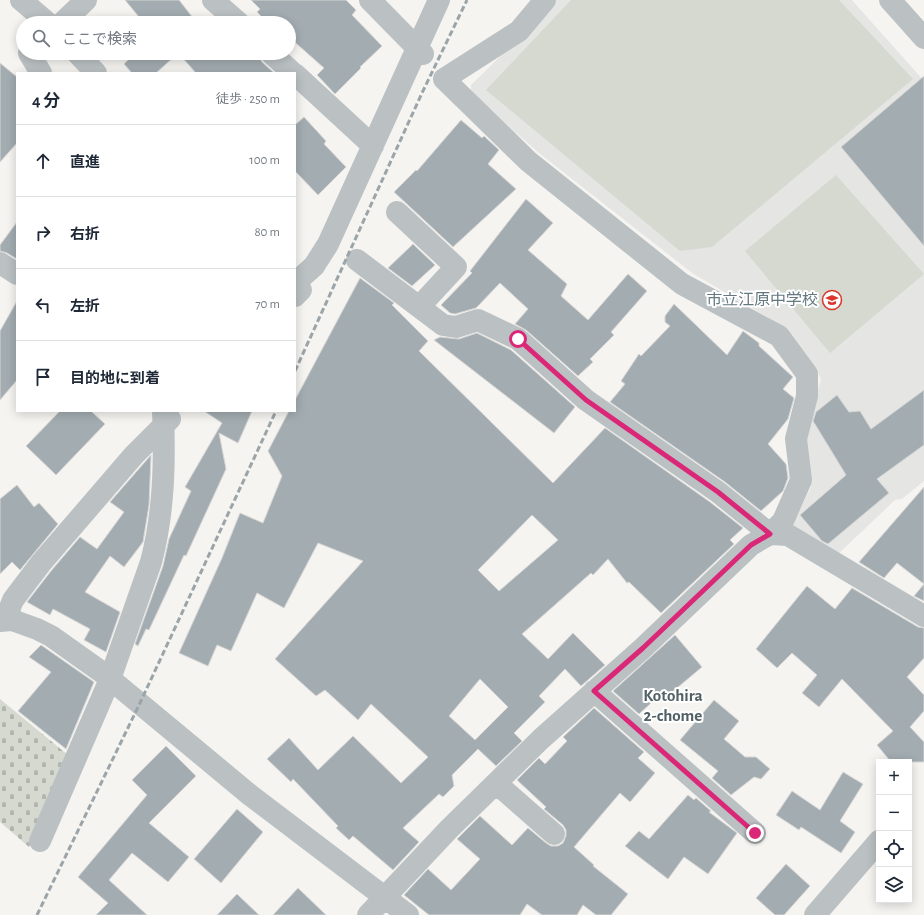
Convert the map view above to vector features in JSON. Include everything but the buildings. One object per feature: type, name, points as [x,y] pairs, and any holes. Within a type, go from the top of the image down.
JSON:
[{"type":"street","points":[[21,0],[40,16]]},
{"type":"street","points":[[69,16],[86,0]]},
{"type":"street","points":[[213,0],[230,16]]},
{"type":"street","points":[[370,0],[420,51]]},
{"type":"street","points":[[296,282],[314,266],[328,244],[373,146],[420,51],[439,0]]},
{"type":"street","points":[[368,915],[449,828],[541,739],[643,648],[751,545],[770,534],[783,521],[801,480],[796,439],[807,396],[807,374],[779,336],[682,284],[528,161],[444,79],[519,31],[545,0]]},
{"type":"street","points":[[890,0],[924,38]]},
{"type":"street","points":[[33,60],[40,72]]},
{"type":"street","points":[[84,60],[95,72]]},
{"type":"street","points":[[279,60],[292,72]]},
{"type":"street","points":[[296,76],[373,146]]},
{"type":"street","points":[[397,212],[456,267],[419,307]]},
{"type":"street","points":[[357,260],[443,325],[456,327],[478,320],[518,339],[586,400],[718,492],[770,534],[788,535],[924,616]]},
{"type":"street","points":[[0,263],[16,273]]},
{"type":"street","points":[[296,284],[302,290],[296,295]]},
{"type":"street","points":[[168,416],[41,563],[13,600],[10,607],[10,613],[6,621],[37,629],[51,636],[110,679],[250,795],[408,915]]},
{"type":"street","points":[[40,842],[110,679],[155,546],[164,485],[168,416]]},
{"type":"street","points":[[594,691],[755,833]]},
{"type":"street","points":[[496,783],[554,834]]},
{"type":"street","points":[[815,915],[876,844]]},
{"type":"shaded area","name":"市立江原中学校","points":[[553,0],[852,0],[924,81],[924,481],[902,499],[895,500],[835,557],[790,530],[811,487],[803,435],[821,380],[818,373],[786,328],[692,273],[539,153],[471,93],[471,85],[519,38]]},
{"type":"green space","points":[[571,0],[839,0],[913,79],[712,247],[680,251],[486,90]]},
{"type":"green space","points":[[836,175],[924,274],[830,353],[745,251]]},
{"type":"green space","points":[[0,699],[68,755],[29,847],[0,822]]},
{"type":"railway","points":[[296,369],[422,93],[467,0]]},
{"type":"railway","points":[[37,915],[140,703],[276,412]]},
{"type":"place","name":"市立江原中学校","points":[[832,300]]},
{"type":"district","name":"Kotohira 2-chome","points":[[673,705]]},
{"type":"route","points":[[518,339],[586,400],[718,492],[770,534],[751,545],[643,648],[594,691],[755,833]]}]
